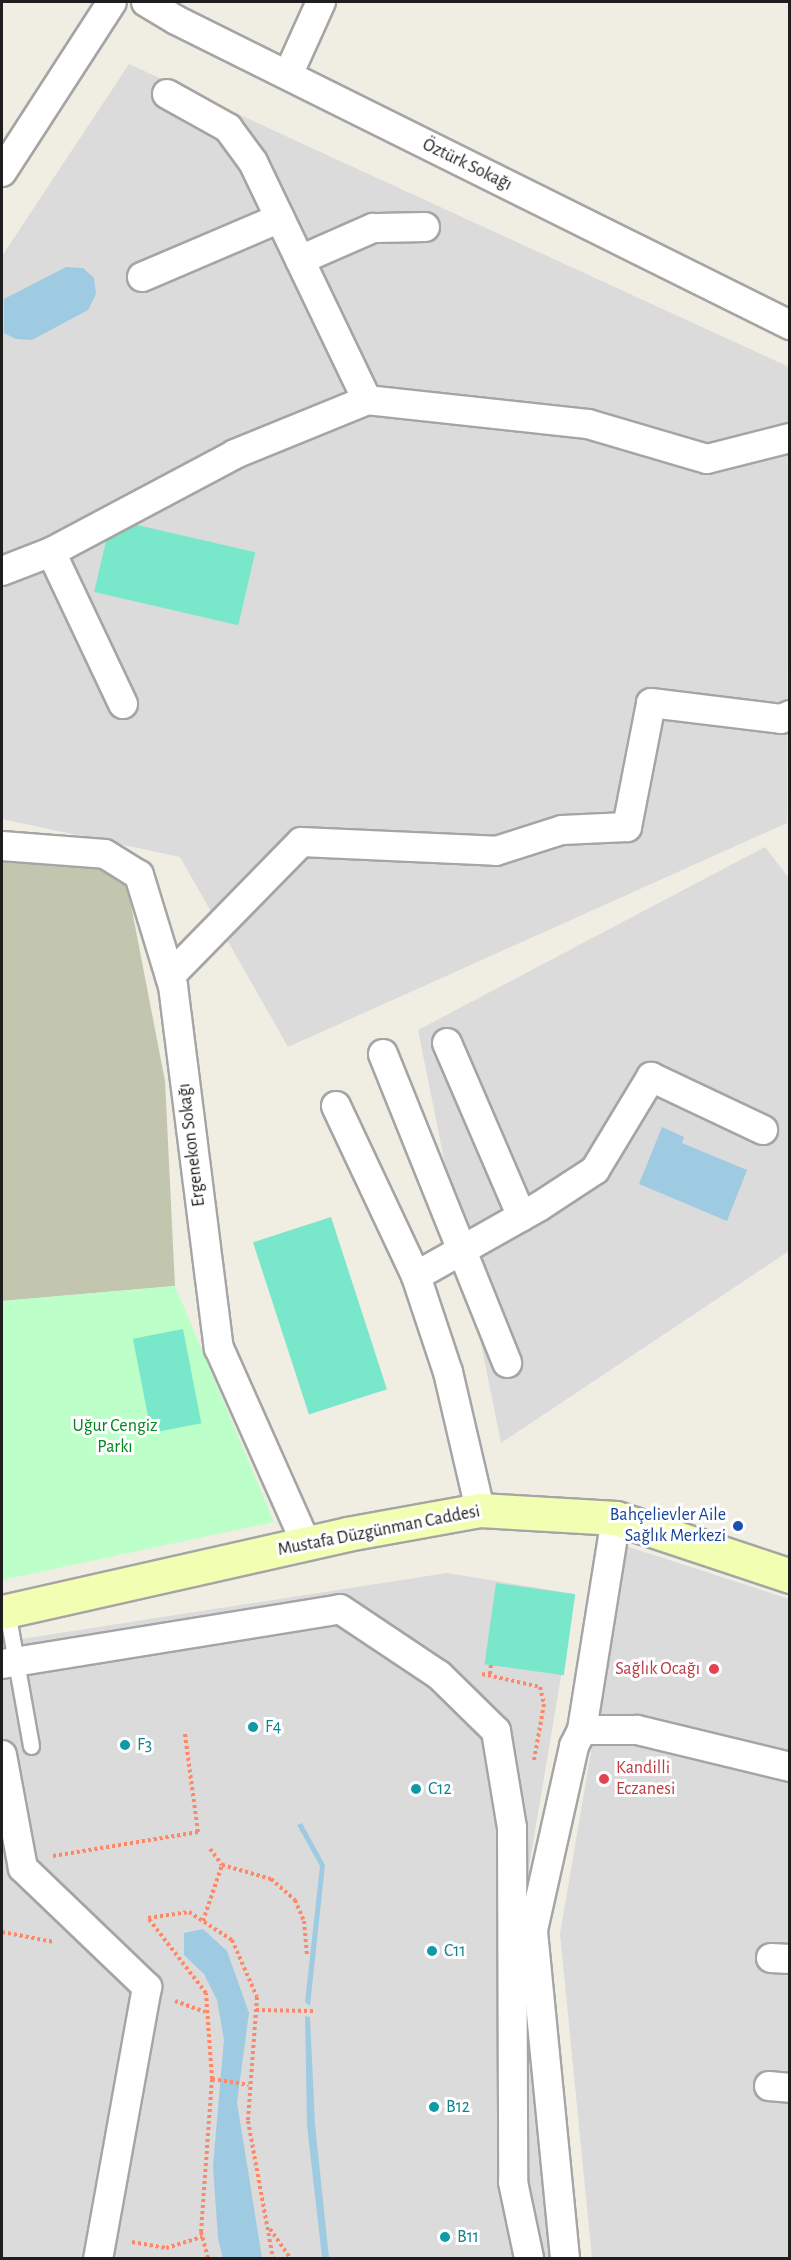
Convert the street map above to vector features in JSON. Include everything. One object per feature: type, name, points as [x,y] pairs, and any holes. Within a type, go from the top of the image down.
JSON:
[{"type":"street","points":[[2,172],[112,2]]},
{"type":"street","name":"Öztürk Sokağı","points":[[146,2],[789,325]]},
{"type":"street","points":[[288,75],[321,2]]},
{"type":"street","points":[[167,94],[228,128],[253,162],[367,400]]},
{"type":"street","points":[[142,277],[280,218]]},
{"type":"street","points":[[300,260],[372,228],[425,227]]},
{"type":"street","points":[[2,571],[51,552],[235,454],[367,400],[588,424],[706,459],[789,440]]},
{"type":"street","points":[[51,552],[123,704]]},
{"type":"street","points":[[170,976],[301,842],[496,851],[562,830],[627,828],[651,703],[781,719],[789,715]]},
{"type":"street","name":"Ergenekon Sokağı","points":[[2,846],[105,854],[139,875],[170,976],[219,1348],[306,1543]]},
{"type":"street","points":[[447,1043],[522,1216]]},
{"type":"street","points":[[382,1054],[507,1363]]},
{"type":"street","points":[[416,1276],[522,1216],[595,1170],[651,1077],[764,1130]]},
{"type":"street","points":[[336,1106],[416,1276],[448,1372],[480,1510]]},
{"type":"street","name":"Mustafa Düzgünman Caddesi","points":[[4,1612],[306,1543],[480,1510],[616,1518],[789,1576]]},
{"type":"street","points":[[565,2259],[533,1930],[574,1746],[582,1730],[616,1518]]},
{"type":"street","points":[[9,1663],[340,1609],[439,1675],[496,1731],[512,1828],[513,2182],[529,2259]]},
{"type":"street","points":[[582,1730],[637,1730],[789,1767]]},
{"type":"street","points":[[2,1755],[23,1868],[86,1925],[147,1987],[98,2259]]},
{"type":"lane","points":[[4,1612],[9,1663],[31,1746]]},
{"type":"path","points":[[490,1674],[491,1665]]},
{"type":"path","points":[[22,1861],[198,1832],[185,1734]]},
{"type":"path","points":[[210,1848],[222,1865],[271,1879],[295,1900],[304,1921],[307,1954]]},
{"type":"path","points":[[203,1921],[222,1865]]},
{"type":"path","points":[[207,2259],[202,2237],[201,2192],[213,2079],[206,1993],[148,1918],[189,1912],[232,1940],[257,1996],[248,2121],[273,2259]]},
{"type":"path","points":[[2,1932],[67,1942],[86,1925]]},
{"type":"path","points":[[256,2010],[313,2011]]},
{"type":"path","points":[[213,2079],[249,2085]]},
{"type":"path","points":[[268,2226],[290,2259]]},
{"type":"path","points":[[166,2248],[202,2237]]},
{"type":"shaded area","points":[[129,64],[789,367],[787,823],[288,1047],[180,857],[2,819],[2,256]]},
{"type":"shaded area","points":[[765,847],[789,878],[789,1251],[501,1443],[418,1030]]},
{"type":"shaded area","points":[[2,853],[125,874],[165,1081],[175,1286],[2,1301]]},
{"type":"shaded area","points":[[626,1546],[789,1599],[790,2258],[592,2258],[560,1934]]},
{"type":"shaded area","points":[[447,1573],[575,1594],[520,1920],[560,2258],[2,2258],[2,1642]]},
{"type":"green space","points":[[111,519],[255,552],[238,625],[94,592]]},
{"type":"green space","points":[[331,1217],[387,1389],[309,1414],[253,1242]]},
{"type":"green space","name":"Uğur Cengiz Parkı","points":[[175,1286],[274,1522],[2,1580],[2,1301]]},
{"type":"green space","points":[[183,1329],[201,1423],[151,1433],[133,1339]]},
{"type":"green space","points":[[496,1583],[575,1594],[564,1675],[485,1664]]},
{"type":"water","points":[[66,267],[83,268],[94,278],[96,294],[88,310],[32,340],[16,339],[4,333],[4,299]]},
{"type":"water","points":[[662,1127],[684,1137],[682,1143],[747,1170],[727,1221],[639,1184]]},
{"type":"water","points":[[302,1823],[325,1865],[310,2006],[305,2002],[320,1866],[297,1825]]},
{"type":"water","points":[[203,1929],[227,1951],[249,2013],[237,2102],[262,2258],[223,2258],[218,2239],[213,2166],[224,2040],[217,2000],[204,1974],[184,1955],[184,1933]]},
{"type":"water","points":[[305,2016],[310,2017],[315,2124],[329,2258],[322,2258],[307,2125]]},
{"type":"place","name":"Bahçelievler Aile Sağlık Merkezi","points":[[738,1526]]},
{"type":"place","name":"Sağlık Ocağı","points":[[714,1669]]},
{"type":"place","name":"F4","points":[[253,1727]]},
{"type":"place","name":"F3","points":[[125,1745]]},
{"type":"place","name":"Kandilli Eczanesi","points":[[604,1779]]},
{"type":"place","name":"C12","points":[[416,1789]]},
{"type":"place","name":"C11","points":[[432,1951]]},
{"type":"place","name":"B12","points":[[434,2107]]},
{"type":"place","name":"B11","points":[[445,2237]]}]
